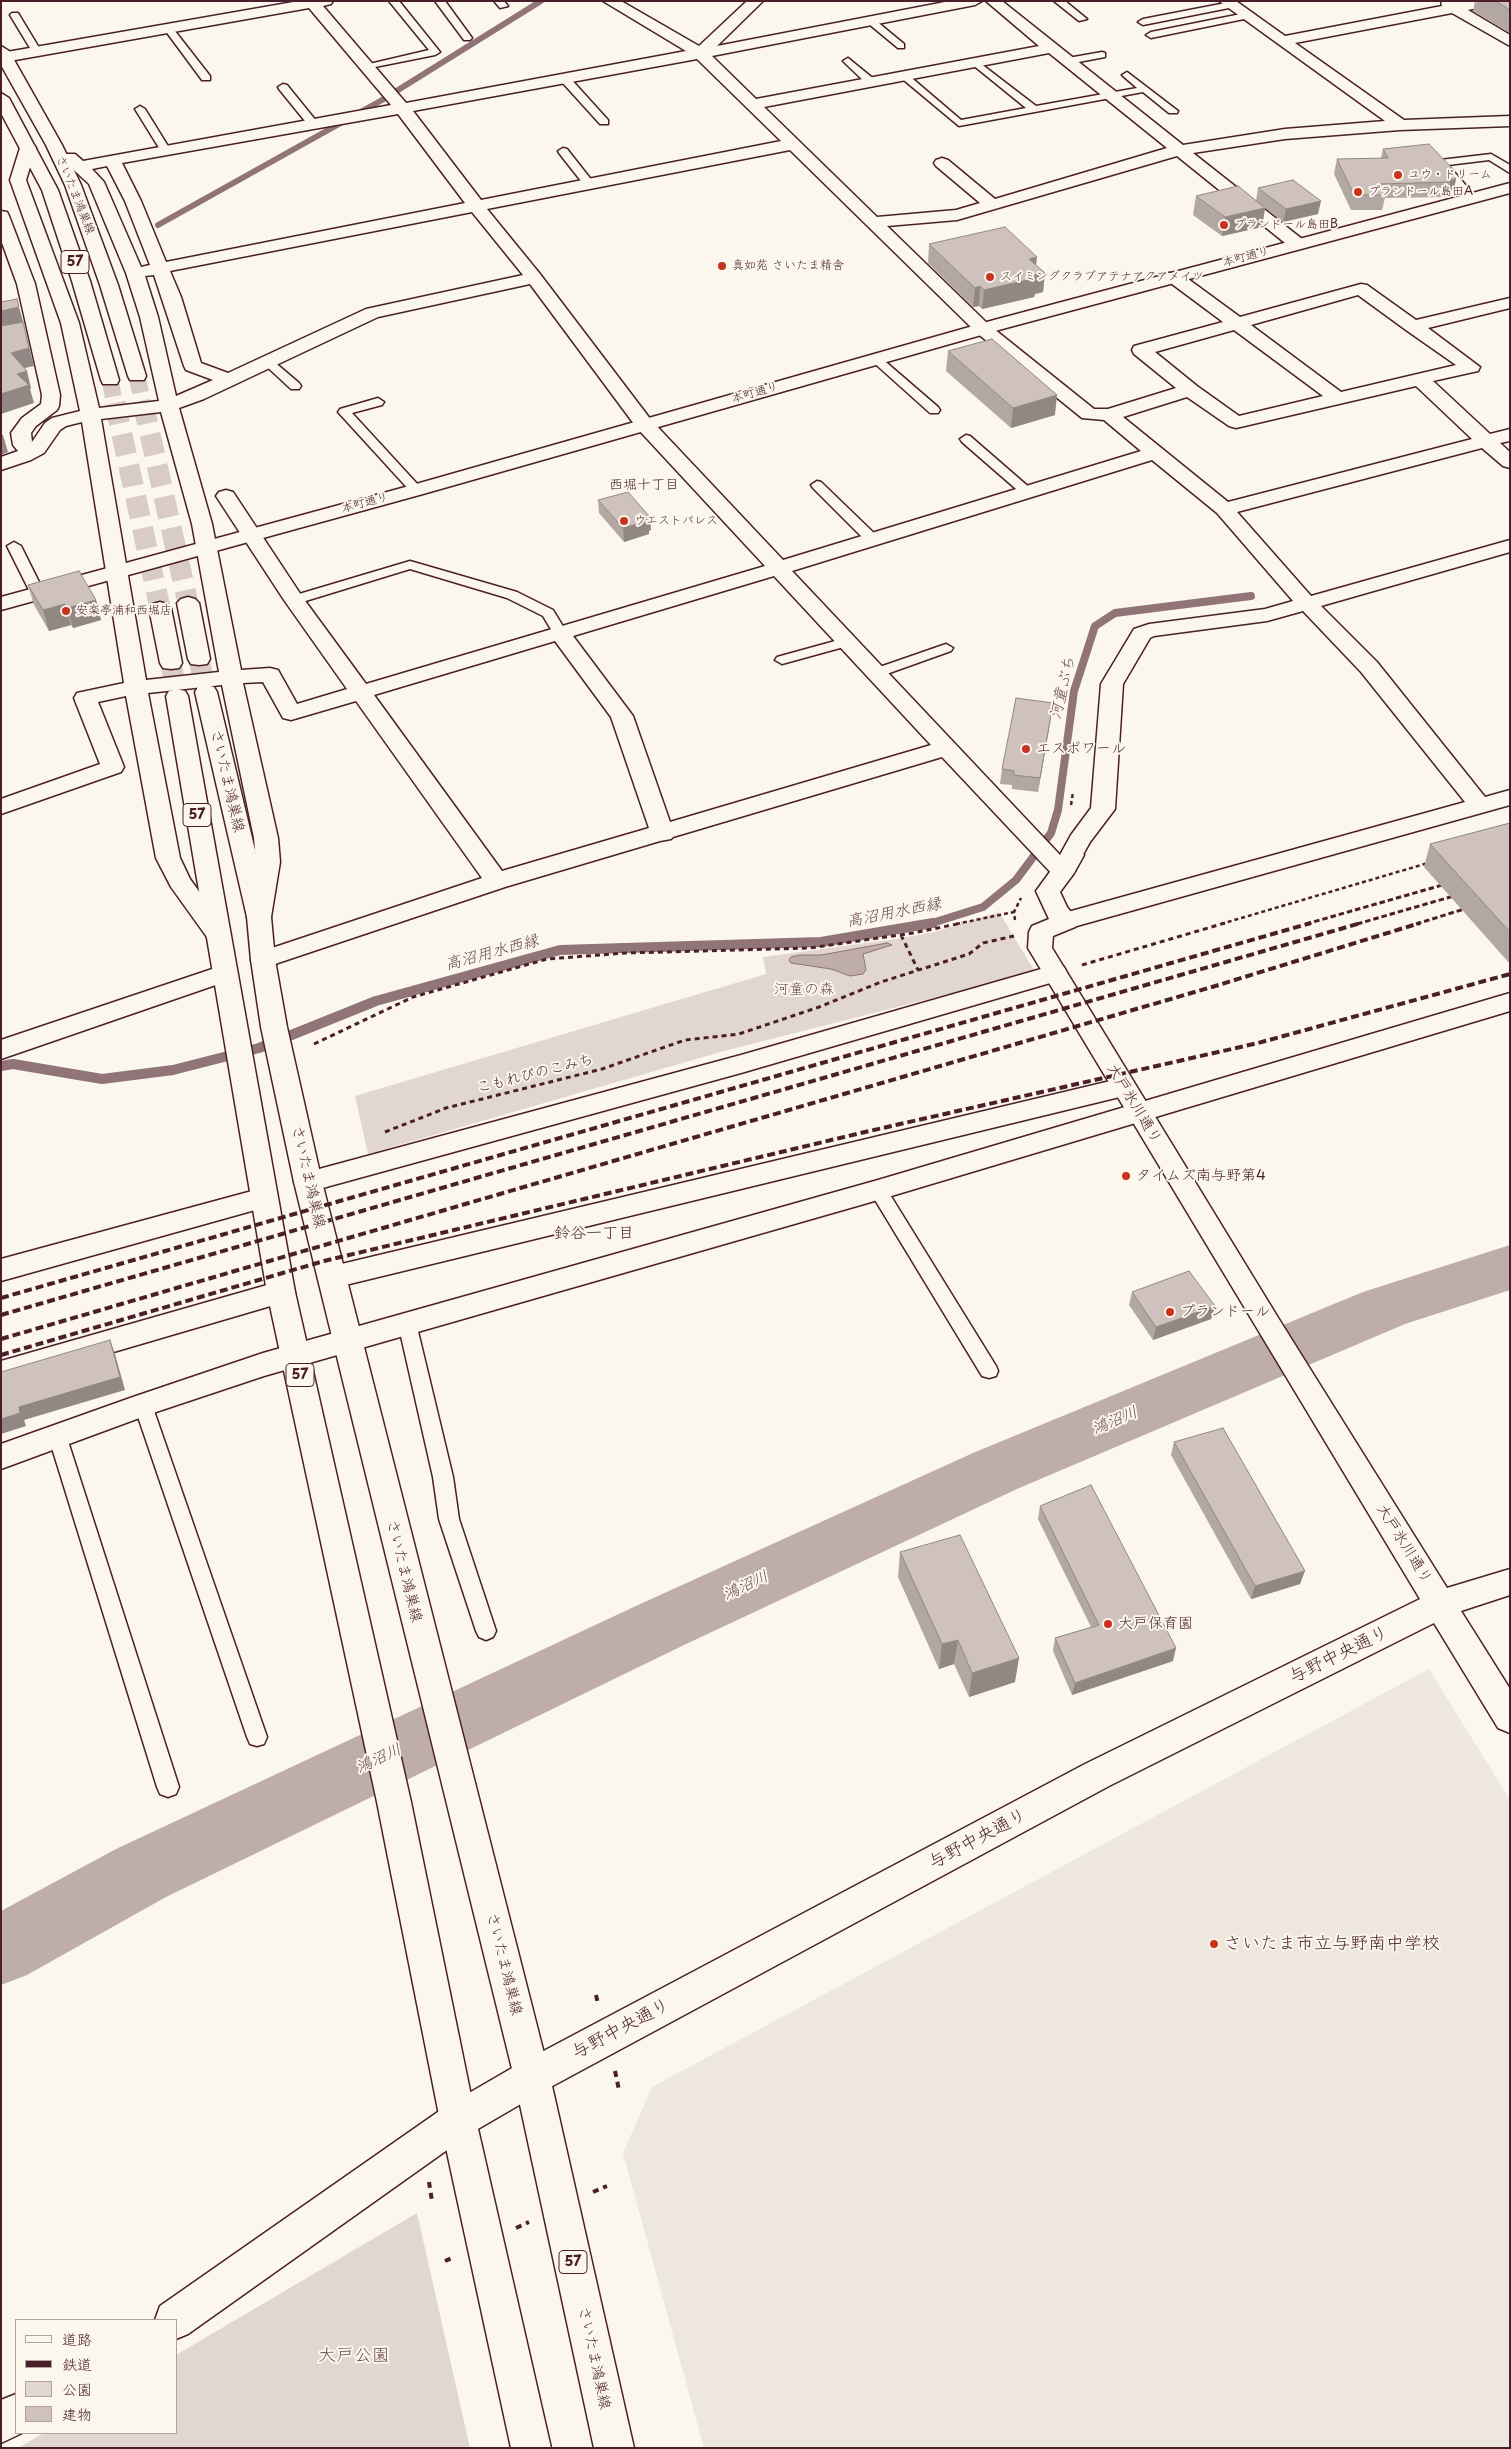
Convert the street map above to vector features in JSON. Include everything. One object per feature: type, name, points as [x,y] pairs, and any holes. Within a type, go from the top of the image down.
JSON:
[{"type":"street","points":[[610,1],[700,54],[983,329],[1089,414],[1109,415],[1190,390]]},
{"type":"street","points":[[700,54],[756,1]]},
{"type":"street","points":[[81,166],[314,124],[394,99],[565,79],[976,1]]},
{"type":"street","points":[[993,1],[1296,244]]},
{"type":"street","points":[[1282,41],[1450,4],[1490,1]]},
{"type":"street","points":[[3,54],[36,51],[316,2],[534,278],[644,424],[846,642],[1053,855],[1053,882],[1048,895],[1056,911],[1066,922]]},
{"type":"street","points":[[1228,3],[1400,125]]},
{"type":"street","points":[[1450,4],[1510,42]]},
{"type":"street","points":[[752,104],[1051,48]]},
{"type":"street","name":"さいたま鴻巣線","points":[[3,54],[54,145],[73,185],[109,285],[137,376]]},
{"type":"street","name":"さいたま鴻巣線","points":[[1,98],[50,190],[81,281],[110,380]]},
{"type":"street","points":[[873,222],[957,215],[1179,150],[1285,134],[1400,125],[1510,121]]},
{"type":"street","points":[[135,273],[793,144]]},
{"type":"street","points":[[54,145],[81,166],[96,182],[135,273],[149,317],[169,405],[207,547],[231,676],[266,838],[268,862],[259,917]]},
{"type":"street","points":[[28,148],[10,181],[55,277],[70,323],[91,416],[136,688],[168,858],[179,881],[218,934]]},
{"type":"street","points":[[113,161],[133,201],[172,297],[193,366],[229,380]]},
{"type":"street","points":[[942,163],[992,204]]},
{"type":"street","name":"本町通り","points":[[1,604],[416,490],[983,329],[1510,188]]},
{"type":"street","points":[[1,216],[26,284],[27,331],[52,400],[50,406],[29,422],[21,433],[23,444],[31,452]]},
{"type":"street","points":[[1174,277],[1339,398]]},
{"type":"street","points":[[1,464],[31,452],[44,441],[52,427],[59,422],[169,405],[229,380],[372,313],[534,278]]},
{"type":"street","points":[[1360,289],[1412,326],[1471,367],[1236,422],[1190,390],[1141,350],[1360,289]]},
{"type":"street","points":[[1412,326],[1510,303]]},
{"type":"street","points":[[27,331],[70,323]]},
{"type":"street","points":[[1420,379],[1510,462]]},
{"type":"street","points":[[1109,415],[1153,453],[1224,509],[1307,604],[1369,667],[1480,806]]},
{"type":"street","points":[[1224,509],[1510,435]]},
{"type":"street","points":[[1,807],[114,767],[84,698],[136,688],[231,676],[270,675],[291,713],[872,540],[1153,453]]},
{"type":"street","points":[[226,496],[294,600],[497,881]]},
{"type":"street","points":[[1053,855],[1079,840],[1104,808],[1112,684],[1142,634],[1149,630],[1267,615],[1510,546]]},
{"type":"street","points":[[188,603],[199,659]]},
{"type":"street","points":[[160,608],[171,663]]},
{"type":"street","points":[[560,633],[622,716],[663,834]]},
{"type":"street","name":"さいたま鴻巣線","points":[[206,692],[259,917],[263,960],[274,1027],[308,1182],[532,2076],[614,2448]]},
{"type":"street","name":"57","points":[[177,696],[263,1198],[281,1292],[394,1802],[458,2120],[531,2448]]},
{"type":"street","points":[[263,960],[497,881],[663,834],[947,748]]},
{"type":"street","points":[[1039,938],[1045,929],[1066,922],[1510,797]]},
{"type":"street","name":"大戸氷川通り","points":[[1039,938],[1040,948],[1138,1112],[1510,1718]]},
{"type":"street","points":[[1,1050],[224,973]]},
{"type":"street","points":[[308,1182],[741,1064],[1055,973]]},
{"type":"street","points":[[1,1457],[143,1405],[296,1355],[878,1190],[1510,1002]]},
{"type":"street","points":[[333,1277],[1123,1087]]},
{"type":"street","points":[[1,1270],[263,1198]]},
{"type":"street","points":[[1,1373],[281,1292]]},
{"type":"street","name":"与野中央通り","points":[[175,2319],[458,2120],[532,2076],[1096,1775],[1441,1604],[1510,1582]]},
{"type":"street","points":[[1,2423],[15,2415]]},
{"type":"lane","points":[[368,67],[435,52],[394,1]]},
{"type":"lane","points":[[440,1],[467,38]]},
{"type":"lane","points":[[1059,1],[1082,19]]},
{"type":"lane","points":[[1143,22],[1228,3]]},
{"type":"lane","points":[[15,16],[36,51]]},
{"type":"lane","points":[[1151,35],[1246,16]]},
{"type":"lane","points":[[872,22],[901,46]]},
{"type":"lane","points":[[168,28],[206,78]]},
{"type":"lane","points":[[1068,61],[1102,55]]},
{"type":"lane","points":[[848,61],[871,82]]},
{"type":"lane","points":[[976,63],[1034,109]]},
{"type":"lane","points":[[1127,75],[1173,111]]},
{"type":"lane","points":[[904,76],[959,122],[1145,89]]},
{"type":"lane","points":[[565,79],[604,122]]},
{"type":"lane","points":[[283,87],[314,124]]},
{"type":"lane","points":[[140,109],[166,151]]},
{"type":"lane","points":[[563,152],[590,184]]},
{"type":"lane","points":[[1471,197],[1440,163],[1491,157],[1510,170]]},
{"type":"lane","points":[[876,359],[934,410]]},
{"type":"lane","points":[[268,362],[295,386]]},
{"type":"lane","points":[[378,402],[344,412],[416,490]]},
{"type":"lane","points":[[966,439],[1027,492]]},
{"type":"lane","points":[[818,485],[872,540]]},
{"type":"lane","points":[[14,546],[38,594]]},
{"type":"lane","points":[[294,600],[410,565],[512,595],[548,613],[560,633]]},
{"type":"lane","points":[[782,660],[846,642]]},
{"type":"lane","points":[[876,673],[946,648]]},
{"type":"lane","points":[[878,1190],[989,1371]]},
{"type":"lane","points":[[408,1323],[443,1478],[449,1519],[486,1631]]},
{"type":"lane","points":[[143,1405],[257,1737]]},
{"type":"lane","points":[[58,1435],[168,1787]]},
{"type":"path","points":[[1055,973],[1431,862]]},
{"type":"path","points":[[314,1044],[338,1035],[357,1025],[362,1020],[413,997],[547,960],[626,953],[739,951],[834,945],[978,921],[1014,912]]},
{"type":"path","points":[[901,935],[918,970]]},
{"type":"path","name":"こもれびのこみち","points":[[383,1132],[446,1108],[602,1069],[685,1040],[739,1034],[968,954],[984,943],[1019,935],[1039,938]]},
{"type":"shaded area","points":[[887,943],[892,945],[863,954],[866,970],[863,974],[850,976],[831,969],[791,963],[789,960],[791,957],[799,955],[821,955]]},
{"type":"shaded area","name":"さいたま市立与野南中学校","points":[[1429,1669],[1510,1800],[1510,2448],[704,2448],[623,2153],[652,2087]]},
{"type":"green space","name":"河童の森","points":[[999,912],[1035,972],[724,1051],[368,1154],[355,1096],[766,974],[763,957],[934,932]]},
{"type":"green space","name":"大戸公園","points":[[417,2213],[470,2448],[18,2448],[42,2434],[178,2434],[178,2354]]},
{"type":"building","points":[[1496,1],[1510,1],[1510,10]]},
{"type":"building","points":[[1429,144],[1452,168],[1447,169],[1456,179],[1448,180],[1450,182],[1380,184],[1385,195],[1354,195],[1337,159],[1388,158],[1383,149]]},
{"type":"building","points":[[1293,180],[1321,201],[1286,209],[1258,188]]},
{"type":"building","points":[[1238,186],[1265,208],[1225,217],[1196,196]]},
{"type":"building","points":[[1005,227],[1037,257],[1029,259],[1045,273],[1034,275],[1036,278],[984,290],[980,286],[975,288],[929,244]]},
{"type":"building","points":[[17,299],[19,307],[1,311],[1,302]]},
{"type":"building","points":[[23,322],[29,348],[11,353],[27,371],[17,374],[29,385],[1,394],[1,326]]},
{"type":"building","points":[[992,339],[1057,395],[1013,408],[948,351]]},
{"type":"building","points":[[628,492],[650,517],[646,518],[648,521],[623,528],[598,500]]},
{"type":"building","points":[[79,571],[96,600],[67,608],[65,604],[43,610],[28,585]]},
{"type":"building","name":"エスポワール","points":[[1016,698],[1053,703],[1040,778],[1014,775],[1014,771],[1002,769]]},
{"type":"building","points":[[1510,823],[1510,932],[1430,844]]},
{"type":"building","points":[[1189,1271],[1215,1306],[1156,1327],[1132,1292]]},
{"type":"building","points":[[110,1340],[120,1377],[19,1407],[20,1413],[1,1419],[1,1372]]},
{"type":"building","points":[[1223,1428],[1305,1571],[1255,1586],[1174,1442]]},
{"type":"building","points":[[1091,1485],[1176,1648],[1075,1683],[1055,1638],[1099,1625],[1040,1506]]},
{"type":"building","points":[[960,1535],[1019,1658],[972,1673],[958,1640],[942,1644],[900,1552]]},
{"type":"waterway","points":[[158,225],[382,100],[541,1]]},
{"type":"waterway","name":"河童ぶち","points":[[931,923],[983,907],[1016,880],[1051,833],[1058,810],[1074,691],[1095,626],[1115,613],[1251,596]]},
{"type":"waterway","name":"高沼用水西縁","points":[[1,1066],[13,1064],[102,1079],[173,1070],[259,1048],[376,1001],[560,950],[821,942],[931,923]]},
{"type":"waterway","name":"鴻沼川","points":[[1,1950],[141,1873],[661,1625],[995,1471],[1384,1308],[1510,1267]]},
{"type":"tunnel","points":[[137,376],[143,405]]},
{"type":"tunnel","points":[[110,380],[115,405]]},
{"type":"tunnel","points":[[115,403],[160,608]]},
{"type":"tunnel","points":[[143,403],[188,603]]},
{"type":"tunnel","points":[[199,659],[206,692]]},
{"type":"tunnel","points":[[171,663],[177,696]]},
{"type":"railway","points":[[1306,924],[1453,882]]},
{"type":"railway","points":[[1357,924],[1464,893]]},
{"type":"railway","points":[[1416,924],[1474,906]]},
{"type":"railway","points":[[1,1298],[1311,923]]},
{"type":"railway","points":[[1,1315],[1361,923]]},
{"type":"railway","points":[[1,1339],[1212,987],[1420,923]]},
{"type":"railway","points":[[1,1355],[324,1261],[865,1132],[1258,1043],[1510,974]]},
{"type":"place","name":"ユウ・ドリーム","points":[[1398,175]]},
{"type":"place","name":"プランドール島田A","points":[[1358,192]]},
{"type":"place","name":"プランドール島田B","points":[[1224,225]]},
{"type":"place","name":"真如苑 さいたま精舎","points":[[722,266]]},
{"type":"place","name":"スイミングクラブアテナアクアメイツ","points":[[990,277]]},
{"type":"place","name":"ウエストパレス","points":[[624,521]]},
{"type":"place","name":"安楽亭浦和西堀店","points":[[66,611]]},
{"type":"place","name":"エスポワール","points":[[1026,749]]},
{"type":"place","name":"タイムズ南与野第4","points":[[1126,1176]]},
{"type":"place","name":"プランドール","points":[[1170,1312]]},
{"type":"place","name":"大戸保育園","points":[[1108,1624]]},
{"type":"place","name":"さいたま市立与野南中学校","points":[[1214,1944]]},
{"type":"district","name":"西堀十丁目","points":[[644,485]]},
{"type":"district","name":"鈴谷一丁目","points":[[594,1234]]}]
